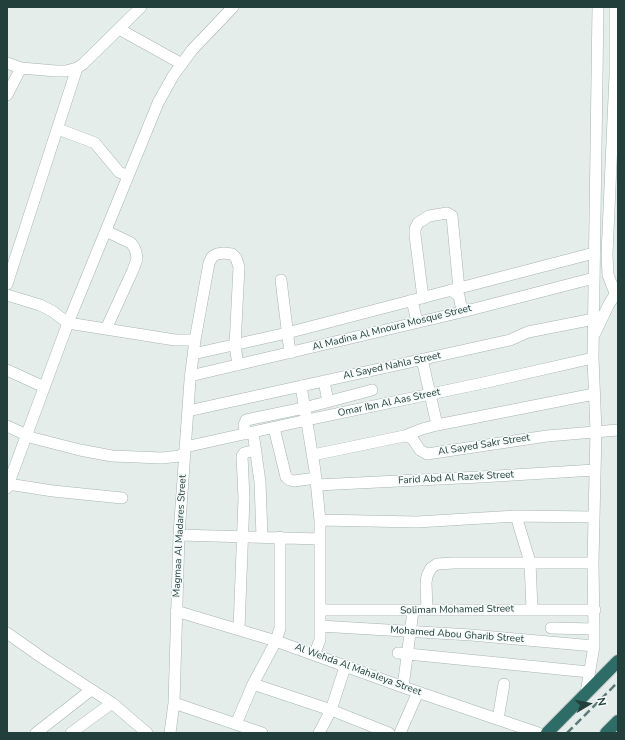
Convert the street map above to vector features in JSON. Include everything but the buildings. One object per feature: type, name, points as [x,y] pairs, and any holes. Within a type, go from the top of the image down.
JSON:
[{"type":"highway","points":[[547,733],[618,661]]},
{"type":"highway","points":[[606,733],[618,721]]},
{"type":"street","points":[[7,63],[21,68],[56,71],[66,71],[77,68],[83,64],[141,7]]},
{"type":"street","points":[[122,498],[8,486],[11,462],[26,436],[68,323],[158,103],[172,76],[192,50],[233,7]]},
{"type":"street","points":[[586,693],[594,646],[593,563],[596,431],[593,337],[598,7]]},
{"type":"street","points":[[593,337],[617,291],[608,275],[607,254],[615,75],[615,7]]},
{"type":"street","points":[[119,29],[182,64]]},
{"type":"street","points":[[7,95],[21,68]]},
{"type":"street","points":[[7,284],[77,68]]},
{"type":"street","points":[[58,128],[95,143],[119,172],[128,176]]},
{"type":"street","points":[[417,322],[418,299],[415,235],[418,223],[429,216],[447,213],[452,216],[455,290],[459,296],[463,308],[470,310]]},
{"type":"street","points":[[106,231],[131,243],[136,252],[137,259],[106,329]]},
{"type":"street","name":"Magmaa Al Madares Street","points":[[170,733],[174,703],[179,535],[190,376],[209,263],[212,256],[224,252],[232,254],[236,258],[239,267],[235,345],[238,365]]},
{"type":"street","points":[[193,354],[287,333],[594,253]]},
{"type":"street","name":"Al Madina Al Mnoura Mosque Street","points":[[190,376],[470,310],[594,278]]},
{"type":"street","points":[[281,280],[290,353]]},
{"type":"street","points":[[7,295],[40,305],[52,311],[68,323],[175,340],[195,340]]},
{"type":"street","name":"Al Sayed Nahla Street","points":[[188,411],[510,340],[528,332],[594,319]]},
{"type":"street","name":"Omar Ibn Al Aas Street","points":[[7,426],[26,436],[80,450],[112,456],[147,458],[172,457],[180,456],[185,450],[250,433],[430,395],[593,358]]},
{"type":"street","points":[[422,359],[438,425]]},
{"type":"street","points":[[7,370],[44,387]]},
{"type":"street","points":[[324,381],[328,402]]},
{"type":"street","points":[[301,386],[317,482],[320,520],[320,640],[316,650],[312,654]]},
{"type":"street","points":[[262,537],[260,482],[256,450],[250,433],[244,425],[246,420],[304,408],[372,390]]},
{"type":"street","points":[[313,455],[407,436],[422,429],[438,425],[594,394]]},
{"type":"street","name":"Farid Abd Al Razek Street","points":[[274,428],[286,477],[294,481],[317,482],[480,477],[595,470]]},
{"type":"street","name":"Al Sayed Sakr Street","points":[[407,436],[412,438],[420,450],[427,454],[547,436],[618,430]]},
{"type":"street","points":[[239,629],[244,498],[242,456],[244,453],[256,450]]},
{"type":"street","points":[[320,520],[417,522],[516,516],[594,517]]},
{"type":"street","points":[[516,516],[530,562],[532,609]]},
{"type":"street","points":[[179,535],[320,539]]},
{"type":"street","points":[[236,724],[253,684],[276,641],[280,628],[280,537]]},
{"type":"street","points":[[427,610],[427,576],[431,568],[437,564],[530,562],[593,563]]},
{"type":"street","name":"Soliman Mohamed Street","points":[[320,610],[594,610]]},
{"type":"street","name":"Al Wehda Al Mahaleya Street","points":[[176,611],[276,641],[345,667],[538,733]]},
{"type":"street","points":[[403,687],[402,654],[410,631],[413,611]]},
{"type":"street","name":"Mohamed Abou Gharib Street","points":[[320,626],[410,631],[594,646]]},
{"type":"street","points":[[551,628],[594,629]]},
{"type":"street","points":[[7,633],[44,660],[112,703],[147,733]]},
{"type":"street","points":[[402,654],[589,672]]},
{"type":"street","points":[[319,733],[331,710],[345,667]]},
{"type":"street","points":[[253,684],[331,710],[389,733]]},
{"type":"street","points":[[498,719],[504,684]]},
{"type":"street","points":[[36,733],[91,690]]},
{"type":"street","points":[[400,733],[418,692]]},
{"type":"street","points":[[71,733],[112,703]]},
{"type":"street","points":[[174,703],[262,733]]},
{"type":"railway","points":[[567,733],[618,682]]}]
